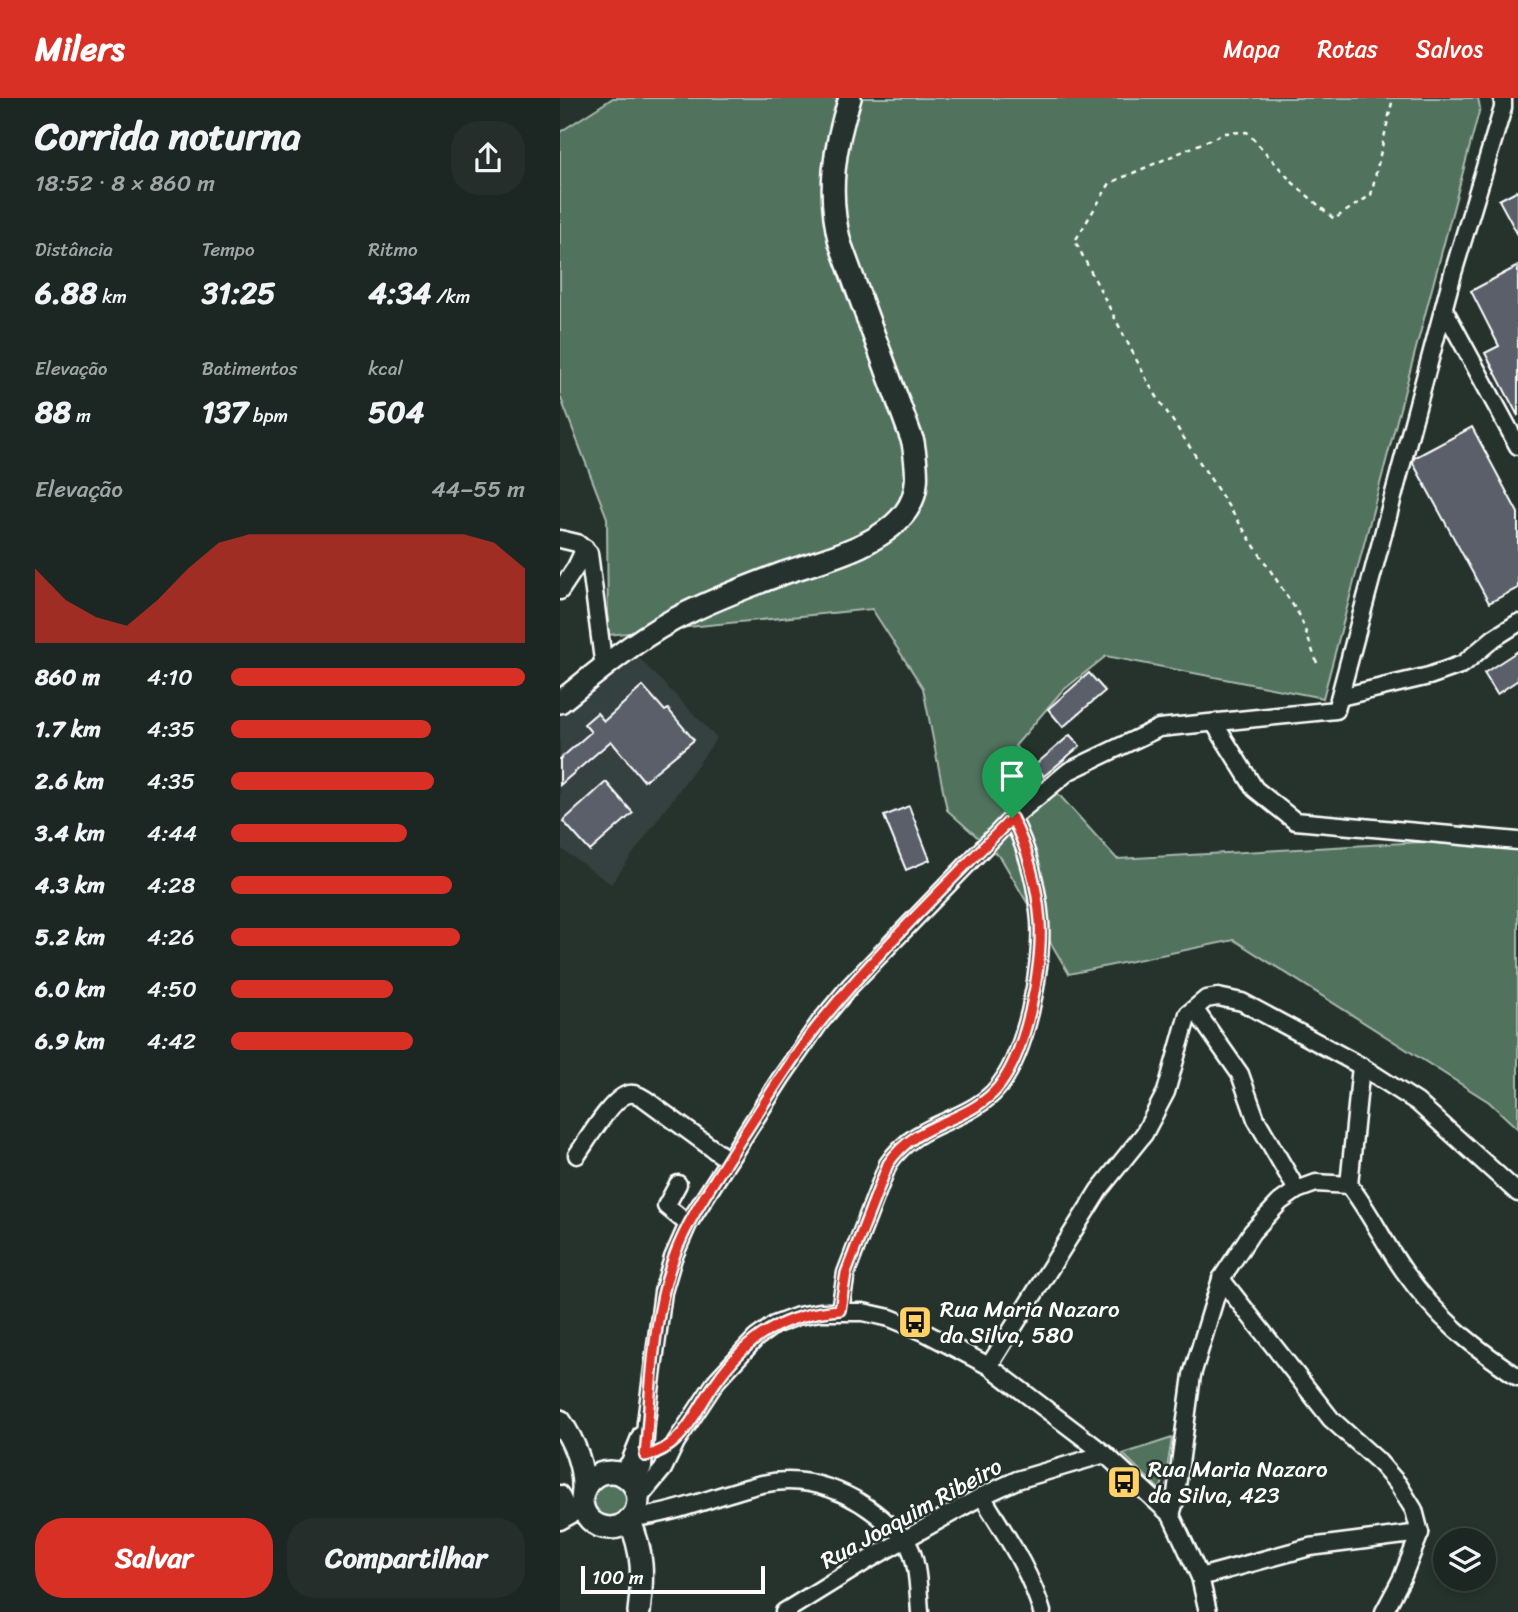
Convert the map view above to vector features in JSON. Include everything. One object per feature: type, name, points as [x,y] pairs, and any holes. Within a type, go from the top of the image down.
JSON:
[{"type":"main road","points":[[560,702],[662,626],[686,613],[747,586],[858,548],[894,525],[903,516],[915,494],[917,467],[913,442],[840,243],[834,218],[833,162],[850,98]]},
{"type":"main road","points":[[561,1423],[629,1486],[642,1563],[639,1612]]},
{"type":"main road","points":[[561,1423],[580,1460],[583,1474],[574,1509]]},
{"type":"main road","points":[[574,1509],[590,1479],[629,1486]]},
{"type":"main road","points":[[608,1528],[623,1525],[629,1486]]},
{"type":"main road","points":[[574,1509],[592,1522],[608,1528],[629,1552],[640,1580]]},
{"type":"street","points":[[629,1486],[646,1422],[663,1292],[673,1258],[688,1224],[820,1022],[850,986],[1012,818],[1069,771],[1158,728],[1336,710],[1444,309],[1503,108],[1503,98]]},
{"type":"street","points":[[1444,309],[1518,446]]},
{"type":"street","points":[[560,539],[569,539],[585,548],[592,562],[604,668]]},
{"type":"street","points":[[560,591],[585,548]]},
{"type":"street","points":[[1340,696],[1429,676],[1463,663],[1518,623]]},
{"type":"street","points":[[1214,723],[1255,789],[1295,821],[1518,841]]},
{"type":"street","points":[[840,1310],[846,1273],[888,1164],[898,1149],[916,1135],[986,1099],[1004,1080],[1015,1059],[1028,1020],[1038,957],[1040,922],[1030,862],[1025,844],[1012,818]]},
{"type":"street","points":[[989,1367],[1098,1190],[1149,1125],[1166,1092],[1192,1010],[1206,999],[1218,997],[1242,1002],[1362,1066],[1417,1102],[1518,1193]]},
{"type":"street","points":[[1192,1010],[1198,1014],[1240,1074],[1256,1119],[1297,1190]]},
{"type":"street","points":[[1349,1185],[1362,1066]]},
{"type":"street","points":[[577,1155],[613,1105],[628,1094],[637,1094],[728,1160]]},
{"type":"street","points":[[1171,1515],[1192,1375],[1221,1279],[1252,1232],[1280,1202],[1297,1190],[1316,1183],[1336,1182],[1349,1185],[1367,1208],[1405,1273],[1443,1320],[1472,1345],[1518,1377]]},
{"type":"street","points":[[678,1184],[666,1206],[688,1224]]},
{"type":"street","points":[[1221,1279],[1331,1419],[1377,1460],[1398,1484],[1414,1510],[1420,1533],[1402,1578],[1384,1612]]},
{"type":"street","points":[[629,1486],[663,1469],[676,1442],[717,1380],[756,1338],[774,1325],[798,1316],[840,1310],[863,1312],[890,1318],[922,1331],[989,1367],[1105,1454],[1171,1515],[1200,1577],[1208,1612]]},
{"type":"street","points":[[629,1486],[662,1452],[676,1442]]},
{"type":"street","name":"Rua Joaquim Ribeiro","points":[[793,1609],[905,1539],[982,1496],[1017,1480],[1105,1454]]},
{"type":"street","points":[[629,1486],[667,1512],[764,1483],[792,1480],[845,1493],[873,1510],[905,1539],[913,1556],[920,1612]]},
{"type":"street","points":[[560,1494],[574,1509]]},
{"type":"street","points":[[982,1496],[1037,1592],[1042,1612]]},
{"type":"street","points":[[1200,1577],[1310,1547],[1420,1533]]},
{"type":"path","points":[[1317,663],[1300,616],[1150,386],[1075,241],[1110,183],[1225,133],[1247,132],[1292,182],[1334,219],[1371,195],[1393,98]]},
{"type":"shaded area","points":[[635,654],[717,738],[611,884],[560,848],[560,714]]},
{"type":"green space","points":[[613,98],[1478,98],[1480,108],[1323,698],[1106,656],[1061,692],[1015,746],[1117,859],[1422,842],[1518,850],[1518,1129],[1489,1102],[1234,940],[1069,974],[1001,858],[947,810],[923,688],[872,609],[608,635],[607,518],[560,396],[560,132]]},
{"type":"green space","points":[[1172,1438],[1167,1469],[1160,1490],[1123,1454]]},
{"type":"green space","points":[[611,1476],[627,1483],[634,1499],[627,1515],[611,1522],[595,1515],[588,1499],[595,1483]]},
{"type":"building","points":[[1518,190],[1518,235],[1499,200]]},
{"type":"building","points":[[1518,266],[1518,416],[1485,353],[1499,346],[1471,291]]},
{"type":"building","points":[[1472,427],[1518,513],[1518,588],[1489,603],[1413,463],[1414,458]]},
{"type":"building","points":[[1518,651],[1518,680],[1497,694],[1484,673]]},
{"type":"building","points":[[1089,673],[1105,691],[1063,727],[1048,709]]},
{"type":"building","points":[[643,686],[665,711],[668,709],[694,740],[644,781],[611,741],[560,785],[560,759],[591,732],[584,724],[597,713],[604,721]]},
{"type":"building","points":[[1070,735],[1080,746],[1044,776],[1035,765]]},
{"type":"building","points":[[1002,773],[1012,786],[997,797],[988,784]]},
{"type":"building","points":[[606,782],[633,813],[590,851],[563,821]]},
{"type":"building","points":[[909,806],[930,860],[906,870],[884,816]]},
{"type":"place","name":"Rua Maria Nazaro da Silva, 580","points":[[915,1322]]},
{"type":"place","name":"Rua Maria Nazaro da Silva, 423","points":[[1124,1482]]},
{"type":"route","points":[[1012,818],[1025,844],[1030,862],[1040,922],[1038,957],[1028,1020],[1015,1059],[1004,1080],[979,1104],[916,1135],[898,1149],[888,1164],[846,1273],[840,1310],[798,1316],[774,1325],[756,1338],[717,1380],[676,1442],[662,1452],[645,1456],[646,1422],[663,1292],[673,1258],[688,1224],[820,1022],[850,986],[1012,818]]}]
